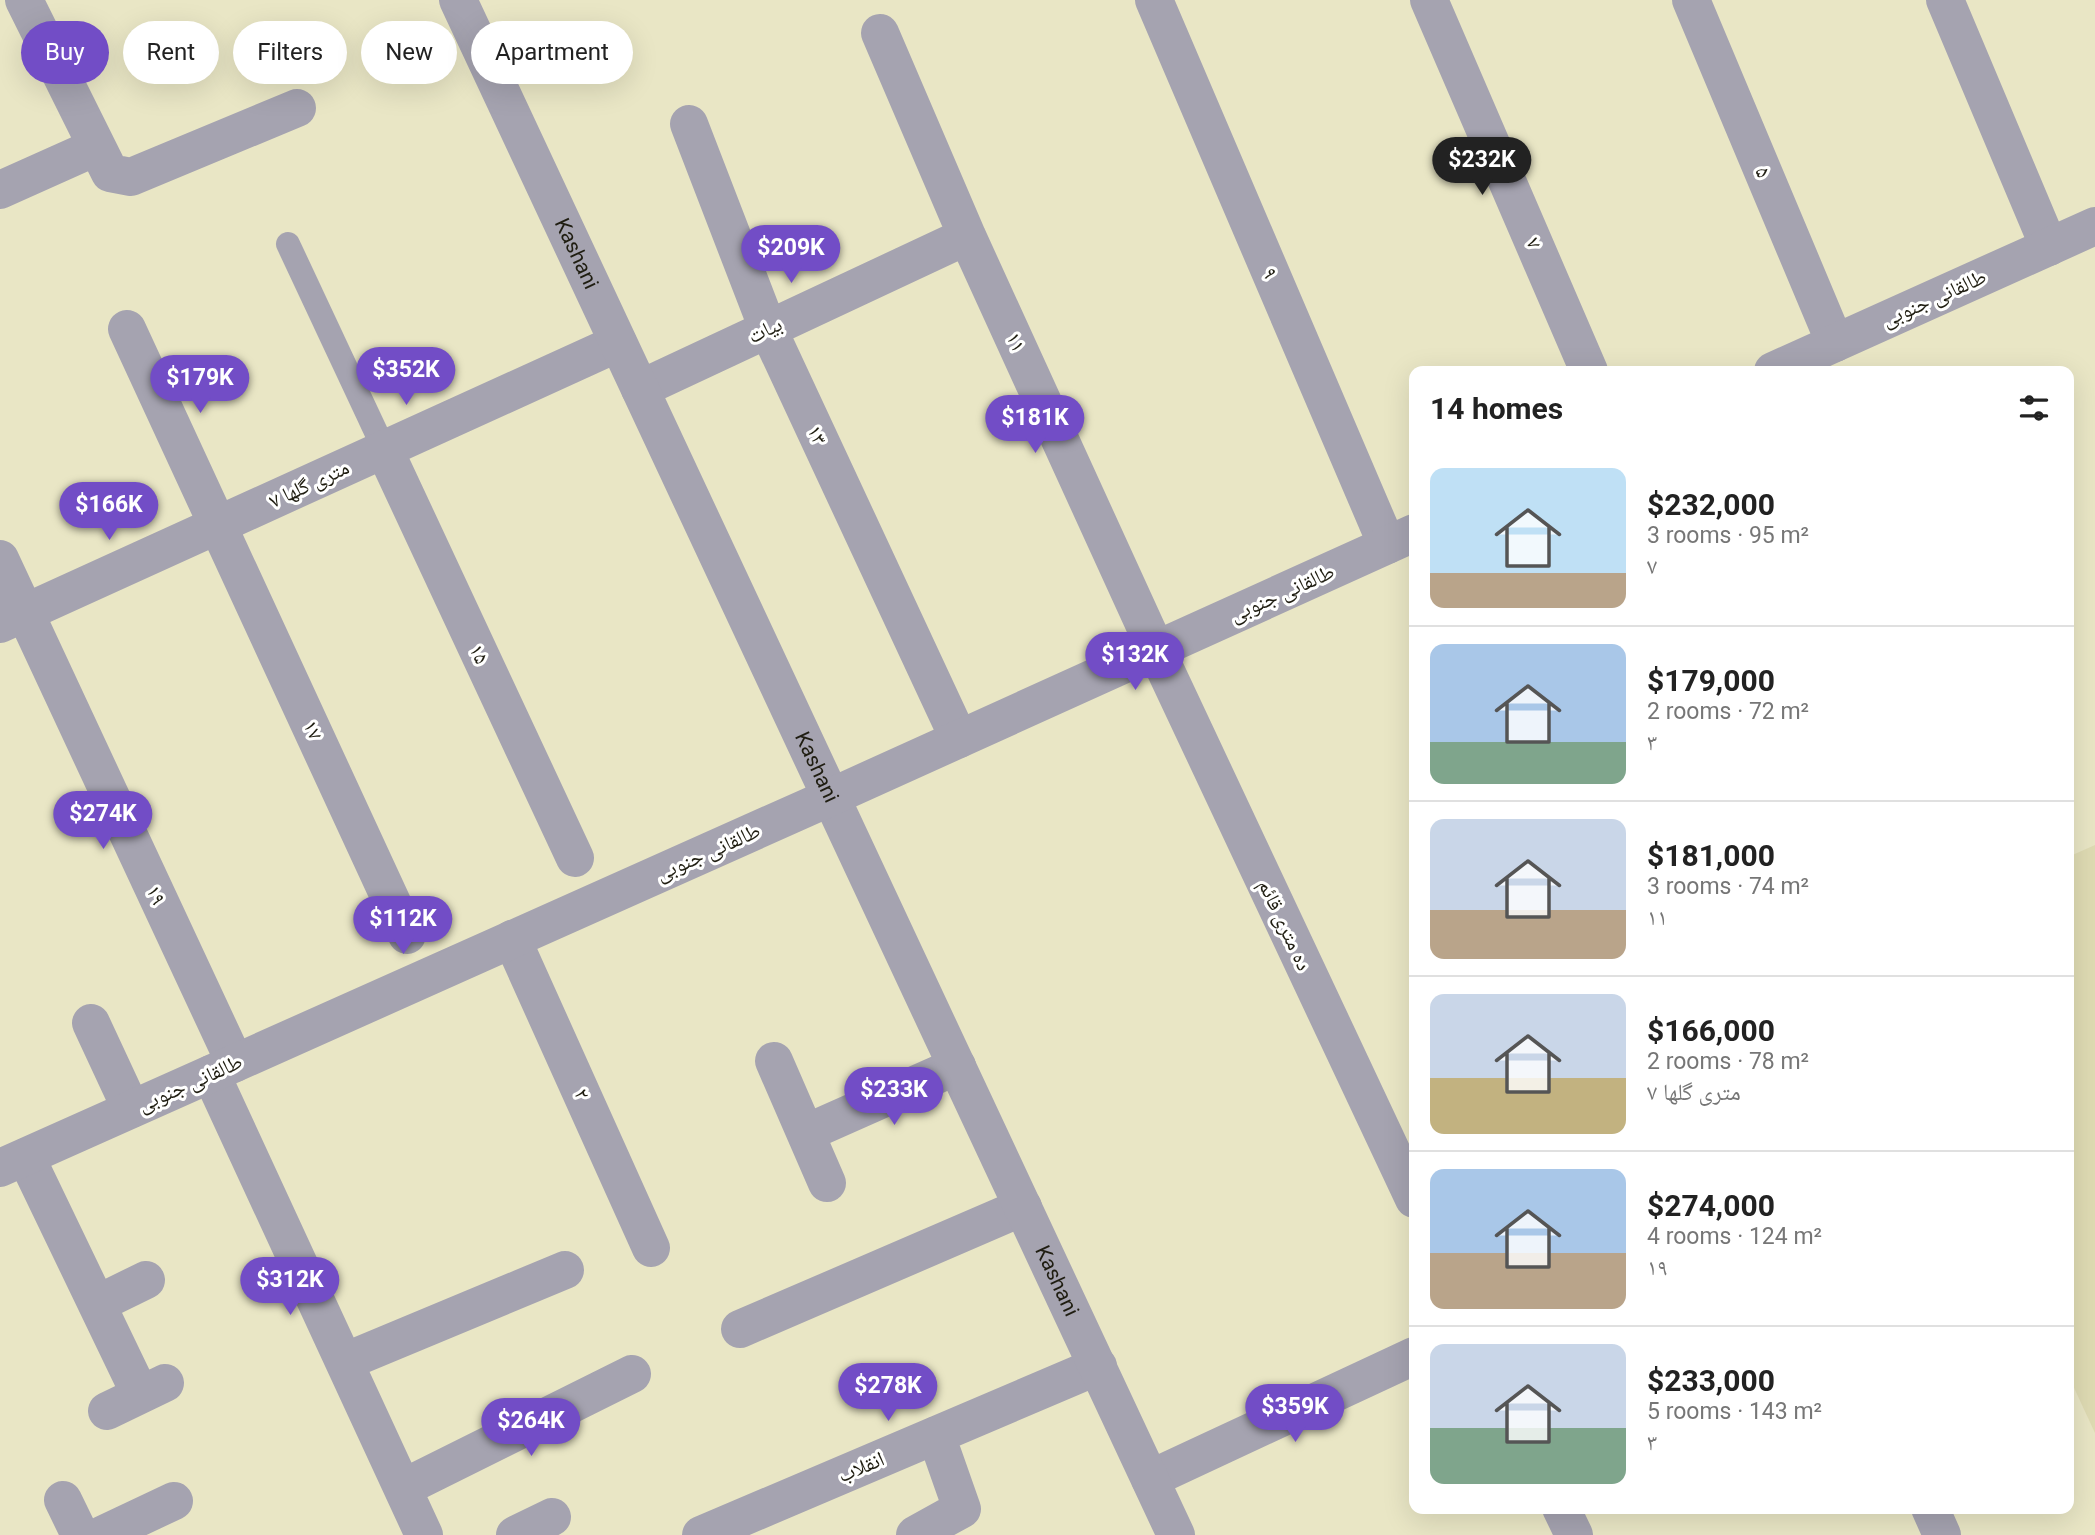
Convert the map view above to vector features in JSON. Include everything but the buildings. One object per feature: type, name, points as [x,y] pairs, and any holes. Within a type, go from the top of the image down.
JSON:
[{"type":"street","name":"Kashani","points":[[458,0],[1176,1535]]},
{"type":"street","name":"۹","points":[[1154,0],[1401,539]]},
{"type":"street","name":"۷","points":[[1429,0],[1587,366]]},
{"type":"street","name":"۵","points":[[1691,0],[1835,343]]},
{"type":"street","points":[[1945,0],[2049,247]]},
{"type":"street","points":[[17,8],[110,173],[131,177],[298,108]]},
{"type":"street","name":"۱۱","points":[[880,33],[967,236],[1156,650]]},
{"type":"street","name":"۱۳","points":[[689,124],[768,329],[959,739]]},
{"type":"street","points":[[0,190],[96,147]]},
{"type":"street","name":"طالقانی جنوبی","points":[[1784,366],[2095,226]]},
{"type":"street","name":"بیات","points":[[640,389],[967,236]]},
{"type":"street","name":"۱۷","points":[[127,329],[407,935]]},
{"type":"street","name":"۷ متری گلها","points":[[12,619],[618,343]]},
{"type":"street","name":"۱۵","points":[[384,449],[575,858]]},
{"type":"street","name":"طالقانی جنوبی","points":[[13,1162],[1401,539]]},
{"type":"street","points":[[0,559],[12,619]]},
{"type":"street","name":"۱۹","points":[[12,619],[223,1069],[344,1362],[424,1535]]},
{"type":"street","name":"ده متری قائم","points":[[1156,650],[1409,1188]]},
{"type":"street","name":"۲","points":[[512,939],[651,1248]]},
{"type":"street","points":[[91,1023],[131,1109]]},
{"type":"street","points":[[774,1061],[827,1183]]},
{"type":"street","points":[[806,1133],[957,1066]]},
{"type":"street","points":[[13,1162],[97,1304],[153,1389],[107,1412]]},
{"type":"street","points":[[740,1329],[1023,1207]]},
{"type":"street","points":[[344,1362],[565,1270]]},
{"type":"street","points":[[97,1304],[146,1280]]},
{"type":"street","points":[[1150,1479],[1409,1358]]},
{"type":"street","name":"انقلاب","points":[[721,1531],[1098,1366]]},
{"type":"street","points":[[403,1489],[632,1374]]},
{"type":"street","points":[[915,1535],[962,1509],[936,1436]]},
{"type":"street","points":[[63,1500],[80,1535]]},
{"type":"street","points":[[102,1535],[174,1501]]},
{"type":"street","points":[[1564,1514],[1574,1535]]},
{"type":"street","points":[[1933,1514],[1942,1535]]},
{"type":"street","points":[[515,1535],[552,1517]]},
{"type":"lane","points":[[288,244],[384,449]]},
{"type":"shaded area","points":[[2095,845],[2095,1433],[2074,1388],[2074,854]]}]
